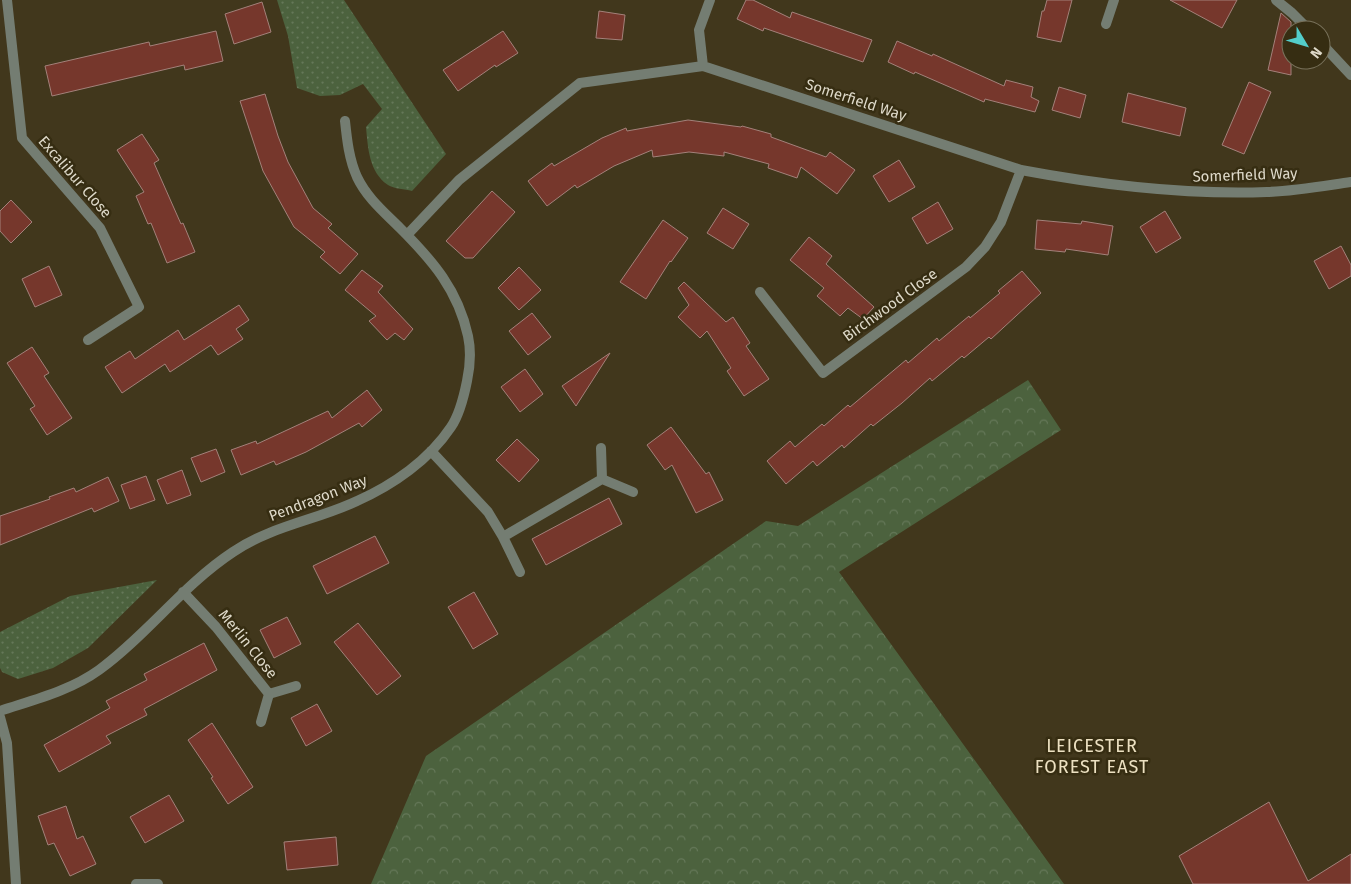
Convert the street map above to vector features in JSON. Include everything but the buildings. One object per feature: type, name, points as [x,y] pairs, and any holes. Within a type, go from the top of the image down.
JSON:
[{"type":"street","name":"Excalibur Close","points":[[7,0],[22,138],[100,228],[139,307],[88,340]]},
{"type":"street","points":[[703,66],[699,30],[710,0]]},
{"type":"street","points":[[1106,24],[1114,0]]},
{"type":"street","points":[[1276,0],[1299,20]]},
{"type":"street","points":[[1331,54],[1351,75]]},
{"type":"street","name":"Somerfield Way","points":[[407,235],[459,180],[580,84],[703,66],[1021,170],[1060,178],[1193,192],[1269,192],[1351,182]]},
{"type":"street","name":"Pendragon Way","points":[[0,712],[72,685],[98,671],[208,570],[241,547],[278,529],[356,502],[407,472],[431,451],[452,426],[464,397],[470,367],[469,338],[459,305],[446,280],[407,235],[371,199],[357,177],[349,154],[344,121]]},
{"type":"street","name":"Birchwood Close","points":[[760,292],[823,373],[966,267],[985,247],[1001,222],[1021,170]]},
{"type":"street","points":[[601,448],[602,479]]},
{"type":"street","points":[[431,451],[488,512],[520,572]]},
{"type":"street","points":[[503,537],[602,479]]},
{"type":"street","points":[[602,479],[633,492]]},
{"type":"street","name":"Merlin Close","points":[[183,592],[216,627],[269,694],[296,686]]},
{"type":"street","points":[[261,722],[269,694]]},
{"type":"street","points":[[0,717],[7,743],[16,884]]},
{"type":"street","points":[[136,884],[158,884]]},
{"type":"green space","points":[[277,0],[344,0],[446,154],[412,191],[388,185],[382,180],[373,166],[366,127],[382,109],[363,84],[340,95],[320,96],[297,88],[288,36]]},
{"type":"green space","points":[[1028,380],[1061,430],[839,572],[1064,884],[371,884],[426,756],[766,521],[798,526]]},
{"type":"green space","points":[[157,580],[88,648],[53,668],[18,679],[2,672],[0,668],[0,632],[70,596]]},
{"type":"district","name":"LEICESTER FOREST EAST","points":[[1092,756]]}]
